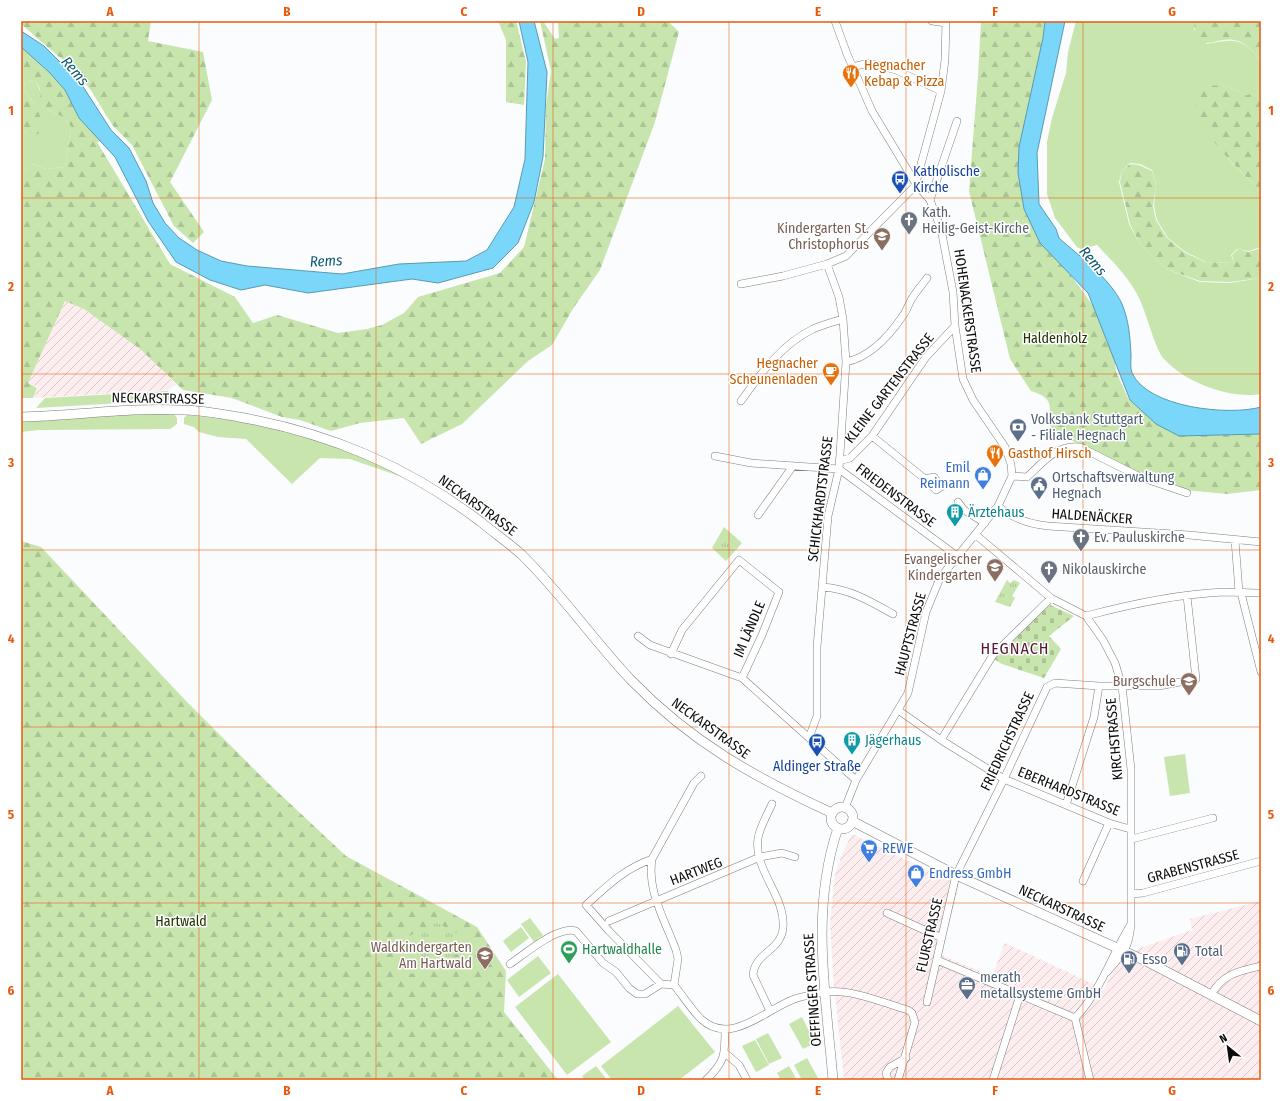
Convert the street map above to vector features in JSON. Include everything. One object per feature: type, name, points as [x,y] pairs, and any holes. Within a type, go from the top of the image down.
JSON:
[{"type":"main road","name":"NECKARSTRASSE","points":[[21,417],[119,410],[182,410],[217,414],[257,420],[328,439],[403,471],[469,513],[520,553],[553,587],[630,678],[684,728],[711,749],[760,778],[832,814]]},
{"type":"main road","points":[[845,808],[851,813],[852,821],[846,828],[838,828],[832,822],[832,814],[836,809],[845,808]]},
{"type":"main road","name":"NECKARSTRASSE","points":[[852,821],[956,875],[1148,962],[1261,1021]]},
{"type":"main road","name":"OEFFINGER STRASSE","points":[[833,1080],[822,961],[822,924],[826,876],[838,828]]},
{"type":"street","name":"HOHENACKERSTRASSE","points":[[835,21],[852,67],[872,111],[916,184],[930,200],[943,234],[953,292],[955,326],[963,379],[973,400],[1005,447],[1012,464],[1012,476]]},
{"type":"street","points":[[741,284],[783,276],[827,264],[846,256],[916,184],[941,91],[945,60],[946,22],[932,21]]},
{"type":"street","points":[[852,67],[869,63],[896,70],[941,91]]},
{"type":"street","points":[[930,200],[957,122]]},
{"type":"street","name":"SCHICKHARDTSTRASSE","points":[[809,738],[817,716],[817,647],[828,516],[839,469],[846,362],[843,319],[838,297],[827,264]]},
{"type":"street","points":[[846,362],[857,360],[866,355],[889,334],[903,316],[911,300],[927,278]]},
{"type":"street","points":[[742,401],[768,365],[792,343],[814,329],[843,319]]},
{"type":"street","name":"KLEINE GARTENSTRASSE","points":[[839,461],[850,458],[872,436],[926,357],[955,326]]},
{"type":"street","points":[[872,436],[925,479]]},
{"type":"street","points":[[1012,476],[1027,477],[1058,450],[1073,446],[1080,447],[1140,477],[1187,493]]},
{"type":"street","points":[[715,456],[751,463],[839,469]]},
{"type":"street","points":[[758,515],[793,466]]},
{"type":"street","name":"FRIEDENSTRASSE","points":[[839,469],[957,556]]},
{"type":"street","name":"HAUPTSTRASSE","points":[[845,808],[856,780],[908,693],[926,612],[940,578],[998,506],[1012,476]]},
{"type":"street","points":[[958,502],[964,510],[985,523]]},
{"type":"street","name":"HALDENÄCKER","points":[[998,506],[1013,517],[1029,524],[1261,542]]},
{"type":"street","name":"KIRCHSTRASSE","points":[[976,535],[1051,598],[1086,616],[1103,640],[1112,657],[1122,686],[1131,770],[1131,924],[1120,950],[1107,972],[1085,1008],[1075,1018]]},
{"type":"street","points":[[1235,540],[1240,592],[1261,672]]},
{"type":"street","name":"IM LÄNDLE","points":[[672,654],[682,630],[739,560],[779,592],[762,635],[742,678]]},
{"type":"street","points":[[823,587],[840,588],[866,599],[893,614]]},
{"type":"street","points":[[1086,616],[1134,604],[1187,596],[1240,592],[1261,593]]},
{"type":"street","name":"FRIEDRICHSTRASSE","points":[[956,875],[1047,686],[1056,682],[1099,686],[1159,686],[1196,679],[1187,596]]},
{"type":"street","points":[[941,740],[992,655],[1051,598]]},
{"type":"street","points":[[638,636],[650,645],[672,654],[742,678],[809,738],[823,753],[856,780]]},
{"type":"street","points":[[1066,805],[1094,717],[1099,686]]},
{"type":"street","name":"EBERHARDSTRASSE","points":[[898,710],[941,740],[1004,778],[1109,823],[1130,829]]},
{"type":"street","points":[[701,776],[694,783],[652,859],[651,882],[655,900],[678,958],[674,985],[700,1018],[709,1024],[724,1030],[746,1024],[792,1000],[825,992],[842,991],[912,1012],[915,1022],[914,1030],[898,1080]]},
{"type":"street","points":[[770,1011],[755,982],[754,969],[757,961],[779,941],[783,930],[784,919],[782,910],[760,857],[758,837],[772,804]]},
{"type":"street","points":[[1132,839],[1213,818]]},
{"type":"street","points":[[1083,881],[1109,823]]},
{"type":"street","name":"HARTWEG","points":[[609,921],[655,900],[714,878],[760,857],[782,853],[795,857]]},
{"type":"street","points":[[652,859],[634,865],[615,879],[586,905],[609,931],[661,984]]},
{"type":"street","name":"GRABENSTRASSE","points":[[1131,894],[1143,893],[1261,861]]},
{"type":"street","name":"FLURSTRASSE","points":[[926,1002],[956,875]]},
{"type":"street","points":[[888,913],[942,938]]},
{"type":"street","points":[[510,964],[552,936],[572,929],[576,931],[603,963],[616,972],[629,988],[637,994],[645,994],[661,984],[674,985]]},
{"type":"street","points":[[937,960],[1075,1018],[1090,1080]]},
{"type":"street","points":[[1211,995],[1220,981],[1228,975],[1261,966]]},
{"type":"street","points":[[993,1080],[1020,995]]},
{"type":"street","points":[[706,1080],[717,1070],[725,1053],[724,1030]]},
{"type":"street","points":[[725,1053],[739,1065],[747,1080]]},
{"type":"street","points":[[888,1080],[886,1073],[890,1067],[906,1058]]},
{"type":"shaded area","points":[[65,301],[84,309],[140,349],[176,384],[168,390],[34,398],[38,387],[28,383]]},
{"type":"shaded area","points":[[852,834],[959,885],[941,955],[992,976],[1005,943],[1104,989],[1120,958],[1143,947],[1192,930],[1190,919],[1261,901],[1261,1080],[844,1080],[834,986],[830,923],[835,875],[842,854]]},
{"type":"green space","points":[[21,21],[151,21],[148,41],[203,52],[212,100],[170,182],[204,232],[193,243],[174,226],[132,145],[113,126],[90,89],[65,62],[21,24]]},
{"type":"green space","points":[[498,21],[516,21],[526,62],[524,105],[506,102],[506,40]]},
{"type":"green space","points":[[540,21],[543,21],[555,39],[559,38],[558,21],[668,21],[679,32],[655,122],[600,270],[574,307],[552,345],[528,361],[462,424],[421,444],[404,418],[360,423],[331,431],[300,420],[282,417],[232,398],[183,390],[140,349],[84,309],[65,301],[28,383],[37,388],[33,398],[21,398],[21,174],[33,164],[46,169],[65,167],[71,127],[65,118],[48,110],[40,100],[40,89],[36,81],[25,82],[22,88],[35,104],[45,128],[38,134],[29,135],[21,129],[21,47],[49,72],[65,90],[79,118],[102,141],[97,142],[170,264],[235,297],[253,323],[277,315],[338,333],[367,329],[382,325],[404,313],[418,297],[500,273],[524,247],[545,159],[546,106],[551,71]]},
{"type":"green space","name":"Haldenholz","points":[[981,21],[1049,21],[1027,209],[1067,270],[1099,314],[1114,350],[1116,372],[1129,400],[1151,418],[1261,430],[1261,490],[1227,494],[1185,490],[1140,476],[1106,456],[1055,433],[1047,421],[1050,409],[1048,401],[1042,395],[1031,391],[1010,359],[969,191]]},
{"type":"green space","points":[[1076,21],[1194,21],[1194,30],[1207,44],[1224,41],[1237,42],[1243,44],[1261,61],[1260,91],[1247,95],[1223,85],[1199,117],[1226,156],[1261,190],[1261,247],[1249,251],[1237,249],[1231,255],[1234,263],[1206,262],[1184,251],[1168,238],[1157,220],[1154,206],[1156,185],[1152,170],[1140,164],[1130,163],[1122,171],[1119,182],[1129,224],[1140,244],[1166,269],[1200,282],[1230,283],[1261,278],[1261,394],[1235,394],[1222,391],[1196,382],[1173,368],[1161,355],[1140,300],[1126,277],[1097,245],[1081,249],[1077,247],[1055,218],[1047,194],[1047,142],[1052,118],[1066,73],[1068,52]]},
{"type":"green space","points":[[1194,21],[1261,21],[1261,61],[1256,54],[1238,41],[1227,40],[1208,43],[1202,42],[1198,39],[1195,32]]},
{"type":"green space","points":[[36,81],[48,110],[65,118],[71,127],[65,167],[46,169],[33,164],[21,174],[21,129],[29,135],[35,104],[22,88],[25,82]]},
{"type":"green space","points":[[1223,85],[1247,95],[1261,90],[1261,190],[1240,171],[1213,140],[1202,123],[1196,107],[1197,95],[1207,86]]},
{"type":"green space","points":[[1130,164],[1139,165],[1152,171],[1156,186],[1153,206],[1156,220],[1167,238],[1184,252],[1205,262],[1234,263],[1232,255],[1238,249],[1249,252],[1261,248],[1261,278],[1230,282],[1200,281],[1166,269],[1140,244],[1130,224],[1120,182],[1122,171]]},
{"type":"green space","points":[[168,391],[173,400],[36,408],[45,398]]},
{"type":"green space","points":[[170,409],[177,418],[177,424],[170,429],[39,430],[21,432],[21,417]]},
{"type":"green space","points":[[187,415],[257,423],[298,430],[403,471],[399,476],[350,459],[320,458],[292,484],[246,439],[218,437],[199,432],[194,427],[184,424],[184,418]]},
{"type":"green space","points":[[724,527],[742,543],[726,561],[712,548]]},
{"type":"green space","name":"Hartwald","points":[[21,541],[41,547],[187,702],[268,783],[346,856],[477,927],[506,971],[504,1012],[558,1080],[21,1080]]},
{"type":"green space","points":[[1007,580],[1010,583],[1014,580],[1020,583],[1012,596],[1015,598],[1010,607],[995,602]]},
{"type":"green space","points":[[1048,604],[1074,616],[1049,636],[1061,649],[1044,678],[1002,664],[994,659],[994,655]]},
{"type":"green space","points":[[1185,754],[1190,793],[1170,796],[1164,757]]},
{"type":"green space","points":[[530,918],[543,935],[534,942],[521,924]]},
{"type":"green space","points":[[435,922],[461,935],[463,951],[411,974],[402,940]]},
{"type":"green space","points":[[521,927],[529,938],[511,952],[503,941]]},
{"type":"green space","points":[[538,956],[551,973],[519,997],[507,980]]},
{"type":"green space","points":[[558,974],[611,1042],[567,1075],[515,1007]]},
{"type":"green space","points":[[678,1006],[715,1052],[679,1080],[612,1080],[601,1066]]},
{"type":"green space","points":[[802,1017],[815,1043],[803,1049],[789,1024]]},
{"type":"green space","points":[[768,1033],[782,1058],[769,1064],[756,1039]]},
{"type":"green space","points":[[755,1040],[769,1065],[756,1072],[742,1046]]},
{"type":"green space","points":[[807,1058],[819,1080],[802,1080],[794,1065]]},
{"type":"green space","points":[[596,1066],[607,1080],[585,1080],[582,1076]]},
{"type":"green space","points":[[789,1066],[797,1080],[781,1080],[777,1073]]},
{"type":"water","points":[[519,21],[534,21],[547,72],[543,157],[534,202],[518,243],[493,268],[438,283],[412,279],[308,293],[265,285],[241,290],[210,280],[176,262],[148,221],[115,157],[79,118],[65,90],[49,72],[21,47],[21,31],[44,46],[80,82],[111,130],[129,148],[146,181],[153,203],[165,223],[179,238],[197,250],[221,261],[247,266],[342,274],[399,264],[466,261],[487,250],[514,207],[525,159],[528,62]]},
{"type":"water","points":[[1045,21],[1065,21],[1037,153],[1039,204],[1056,229],[1059,238],[1094,268],[1117,294],[1128,323],[1131,371],[1141,385],[1154,394],[1171,402],[1190,406],[1230,410],[1247,410],[1261,407],[1261,434],[1179,436],[1156,424],[1130,400],[1088,293],[1040,243],[1024,209],[1018,173],[1019,147],[1043,38]]},
{"type":"place","name":"Hegnacher Kebap & Pizza","points":[[851,88]]},
{"type":"place","name":"Katholische Kirche","points":[[900,194]]},
{"type":"place","name":"Kath. Heilig-Geist-Kirche","points":[[909,235]]},
{"type":"place","name":"Kindergarten St. Christophorus","points":[[882,251]]},
{"type":"place","name":"Hegnacher Scheunenladen","points":[[831,386]]},
{"type":"place","name":"Volksbank Stuttgart - Filiale Hegnach","points":[[1018,442]]},
{"type":"place","name":"Gasthof Hirsch","points":[[995,468]]},
{"type":"place","name":"Emil Reimann","points":[[983,490]]},
{"type":"place","name":"Ortschaftsverwaltung Hegnach","points":[[1039,500]]},
{"type":"place","name":"Ärztehaus","points":[[955,527]]},
{"type":"place","name":"Ev. Pauluskirche","points":[[1081,552]]},
{"type":"place","name":"Evangelischer Kindergarten","points":[[995,582]]},
{"type":"place","name":"Nikolauskirche","points":[[1049,584]]},
{"type":"place","name":"Burgschule","points":[[1189,696]]},
{"type":"place","name":"Jägerhaus","points":[[852,755]]},
{"type":"place","name":"Aldinger Straße","points":[[817,757]]},
{"type":"place","name":"REWE","points":[[869,863]]},
{"type":"place","name":"Endress GmbH","points":[[916,888]]},
{"type":"place","name":"Hartwaldhalle","points":[[569,964]]},
{"type":"place","name":"Total","points":[[1182,966]]},
{"type":"place","name":"Waldkindergarten Am Hartwald","points":[[485,970]]},
{"type":"place","name":"Esso","points":[[1129,974]]},
{"type":"place","name":"merath metallsysteme GmbH","points":[[967,1000]]},
{"type":"district","name":"HEGNACH","points":[[1015,648]]},
{"type":"water label","name":"Rems","points":[[75,71]]},
{"type":"water label","name":"Rems","points":[[326,261]]},
{"type":"water label","name":"Rems","points":[[1093,261]]}]
